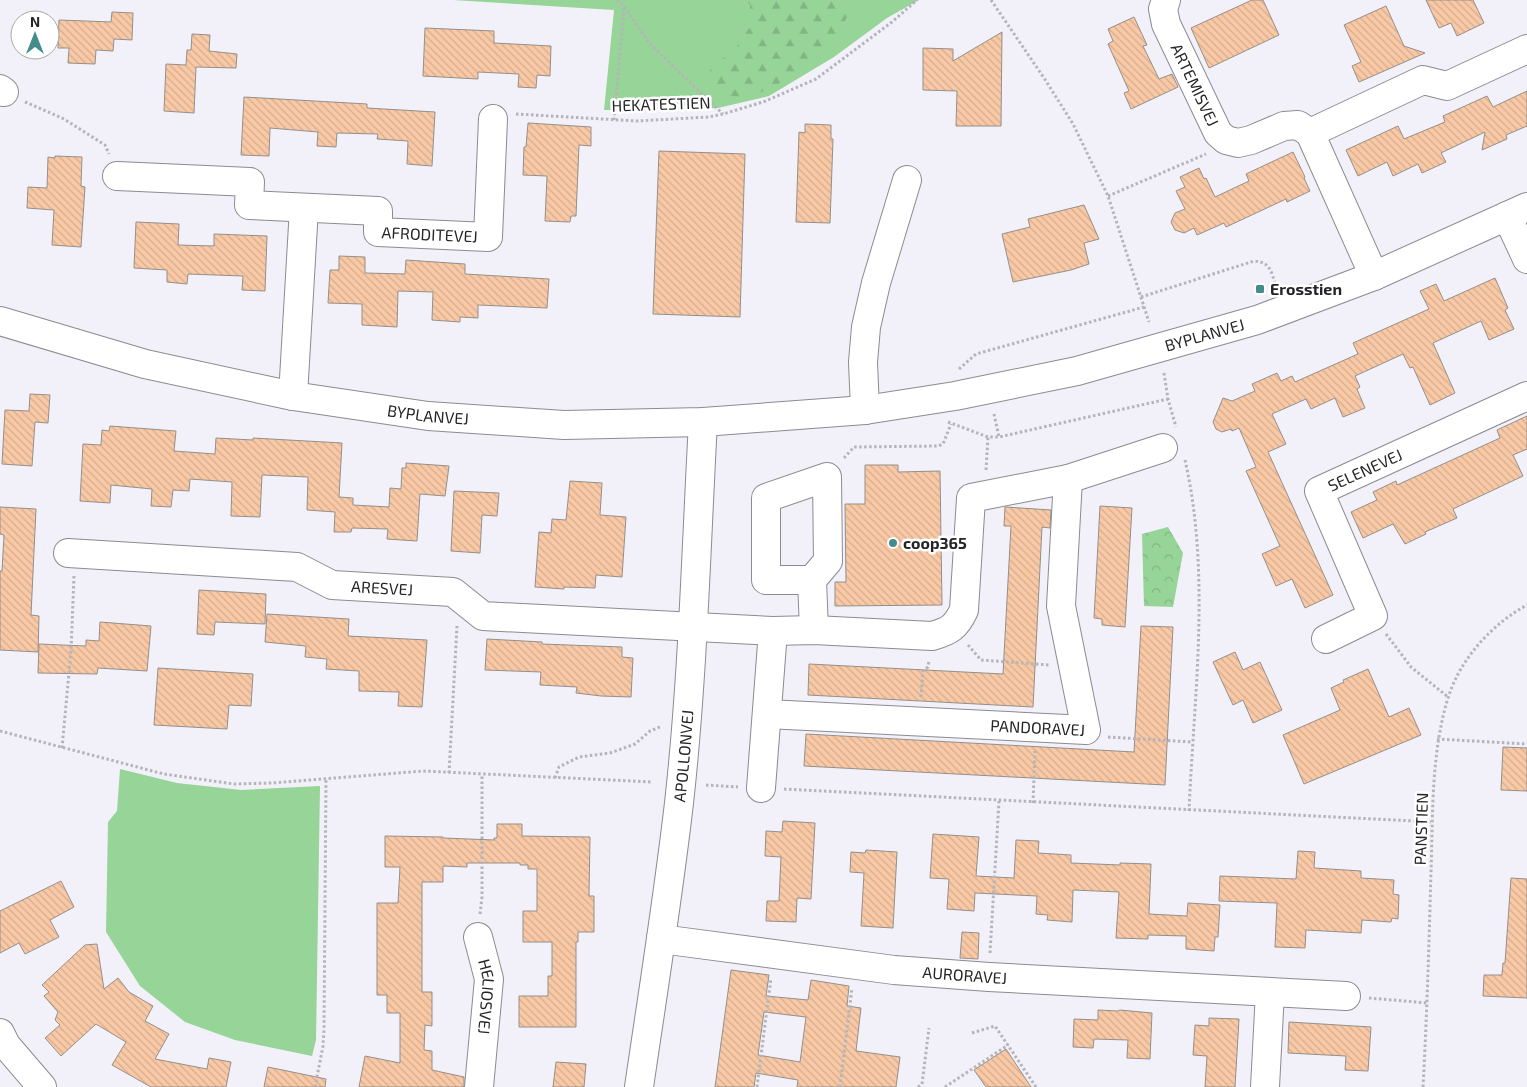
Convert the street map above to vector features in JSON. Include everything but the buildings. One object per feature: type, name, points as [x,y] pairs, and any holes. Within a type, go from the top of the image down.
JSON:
[{"type":"street","name":"ARTEMISVEJ","points":[[1166,0],[1163,9],[1166,24],[1218,133],[1226,140],[1238,143],[1251,140],[1284,126],[1298,125],[1310,133]]},
{"type":"street","points":[[1374,276],[1310,133],[1423,80],[1447,86],[1527,49]]},
{"type":"street","name":"AFRODITEVEJ","points":[[117,176],[250,182],[249,205],[378,211],[378,232],[488,237],[493,118]]},
{"type":"street","points":[[865,410],[863,362],[866,327],[876,283],[907,180]]},
{"type":"street","points":[[293,396],[304,208]]},
{"type":"street","points":[[1517,211],[1527,258]]},
{"type":"street","name":"BYPLANVEJ","points":[[0,321],[145,364],[293,396],[428,416],[564,425],[703,422],[865,410],[955,396],[1078,372],[1248,323],[1374,276],[1517,211]]},
{"type":"street","name":"SELENEVEJ","points":[[1373,616],[1319,491],[1527,396]]},
{"type":"street","name":"APOLLONVEJ","points":[[639,1087],[679,802],[692,627],[703,422]]},
{"type":"street","points":[[483,616],[773,631],[814,630],[932,636],[946,632],[953,627],[964,610],[971,498],[1068,479],[1175,447]]},
{"type":"street","points":[[812,580],[766,580],[766,498],[827,477],[828,561],[812,580],[814,630]]},
{"type":"street","name":"PANDORAVEJ","points":[[767,714],[1086,730],[1061,606],[1068,479]]},
{"type":"street","name":"ARESVEJ","points":[[68,553],[297,567],[332,584],[453,592],[483,616]]},
{"type":"street","points":[[1326,638],[1373,616]]},
{"type":"street","points":[[761,788],[773,631]]},
{"type":"street","name":"HELIOSVEJ","points":[[478,937],[489,979],[479,1087]]},
{"type":"street","name":"AURORAVEJ","points":[[661,939],[855,966],[989,977],[1346,996]]},
{"type":"street","points":[[1265,1087],[1270,992]]},
{"type":"street","points":[[0,1034],[6,1045],[42,1087]]},
{"type":"path","points":[[617,0],[624,6],[650,43],[723,114]]},
{"type":"path","name":"HEKATESTIEN","points":[[493,118],[510,114],[637,121],[709,117],[723,114],[763,102],[816,79],[892,22],[917,0]]},
{"type":"path","points":[[991,0],[1046,80],[1073,124],[1108,196],[1149,322]]},
{"type":"path","points":[[614,120],[624,6]]},
{"type":"path","points":[[2,90],[64,119],[105,145],[117,176]]},
{"type":"path","points":[[1108,196],[1204,155],[1226,140]]},
{"type":"path","points":[[1141,297],[1254,261],[1262,262],[1269,267],[1277,288]]},
{"type":"path","points":[[955,396],[956,379],[960,368],[976,354],[1144,307]]},
{"type":"path","points":[[1164,372],[1175,447],[1190,484],[1198,559],[1199,620],[1189,811]]},
{"type":"path","points":[[920,402],[938,418],[988,437],[999,437],[1168,399]]},
{"type":"path","points":[[994,414],[999,437]]},
{"type":"path","points":[[827,477],[854,447],[938,446],[943,444],[952,424]]},
{"type":"path","points":[[984,496],[988,437]]},
{"type":"path","points":[[62,748],[71,651],[74,579],[68,553]]},
{"type":"path","name":"PANSTIEN","points":[[1423,1087],[1428,1003],[1437,740],[1448,697],[1461,668],[1484,638],[1509,615],[1527,605]]},
{"type":"path","points":[[449,773],[457,624],[483,616]]},
{"type":"path","points":[[1373,616],[1410,667],[1448,697]]},
{"type":"path","points":[[953,627],[981,660],[1073,666]]},
{"type":"path","points":[[923,670],[928,667]]},
{"type":"path","points":[[555,778],[559,767],[578,757],[610,752],[635,744],[650,731],[660,726],[685,728]]},
{"type":"path","points":[[1086,730],[1105,736],[1192,742]]},
{"type":"path","points":[[0,731],[164,774],[234,784],[272,783],[424,771],[652,782]]},
{"type":"path","points":[[1437,740],[1527,744]]},
{"type":"path","points":[[1032,803],[1036,750]]},
{"type":"path","points":[[478,937],[482,897],[482,774]]},
{"type":"path","points":[[315,1087],[323,1046],[324,1030],[326,778]]},
{"type":"path","points":[[706,785],[1433,822]]},
{"type":"path","points":[[989,977],[999,801]]},
{"type":"path","points":[[757,1087],[774,955]]},
{"type":"path","points":[[840,1087],[855,966]]},
{"type":"path","points":[[1346,996],[1428,1003]]},
{"type":"path","points":[[972,1033],[995,1026],[1036,1087]]},
{"type":"path","points":[[921,1086],[929,1028]]},
{"type":"path","points":[[944,1087],[1008,1044]]},
{"type":"green space","points":[[453,0],[919,0],[887,18],[834,57],[769,96],[718,108],[604,110],[614,10]]},
{"type":"green space","points":[[746,0],[848,0],[850,12],[828,51],[796,75],[749,98],[721,95],[707,85],[711,66],[733,52],[750,27],[750,5]]},
{"type":"green space","points":[[1168,527],[1183,553],[1173,607],[1144,606],[1142,534]]},
{"type":"green space","points":[[120,769],[177,783],[241,790],[320,786],[316,1040],[312,1056],[235,1040],[185,1022],[140,986],[106,932],[108,822],[117,811]]},
{"type":"place","name":"Erosstien","points":[[1260,289]]},
{"type":"place","name":"coop365","points":[[893,543]]}]
